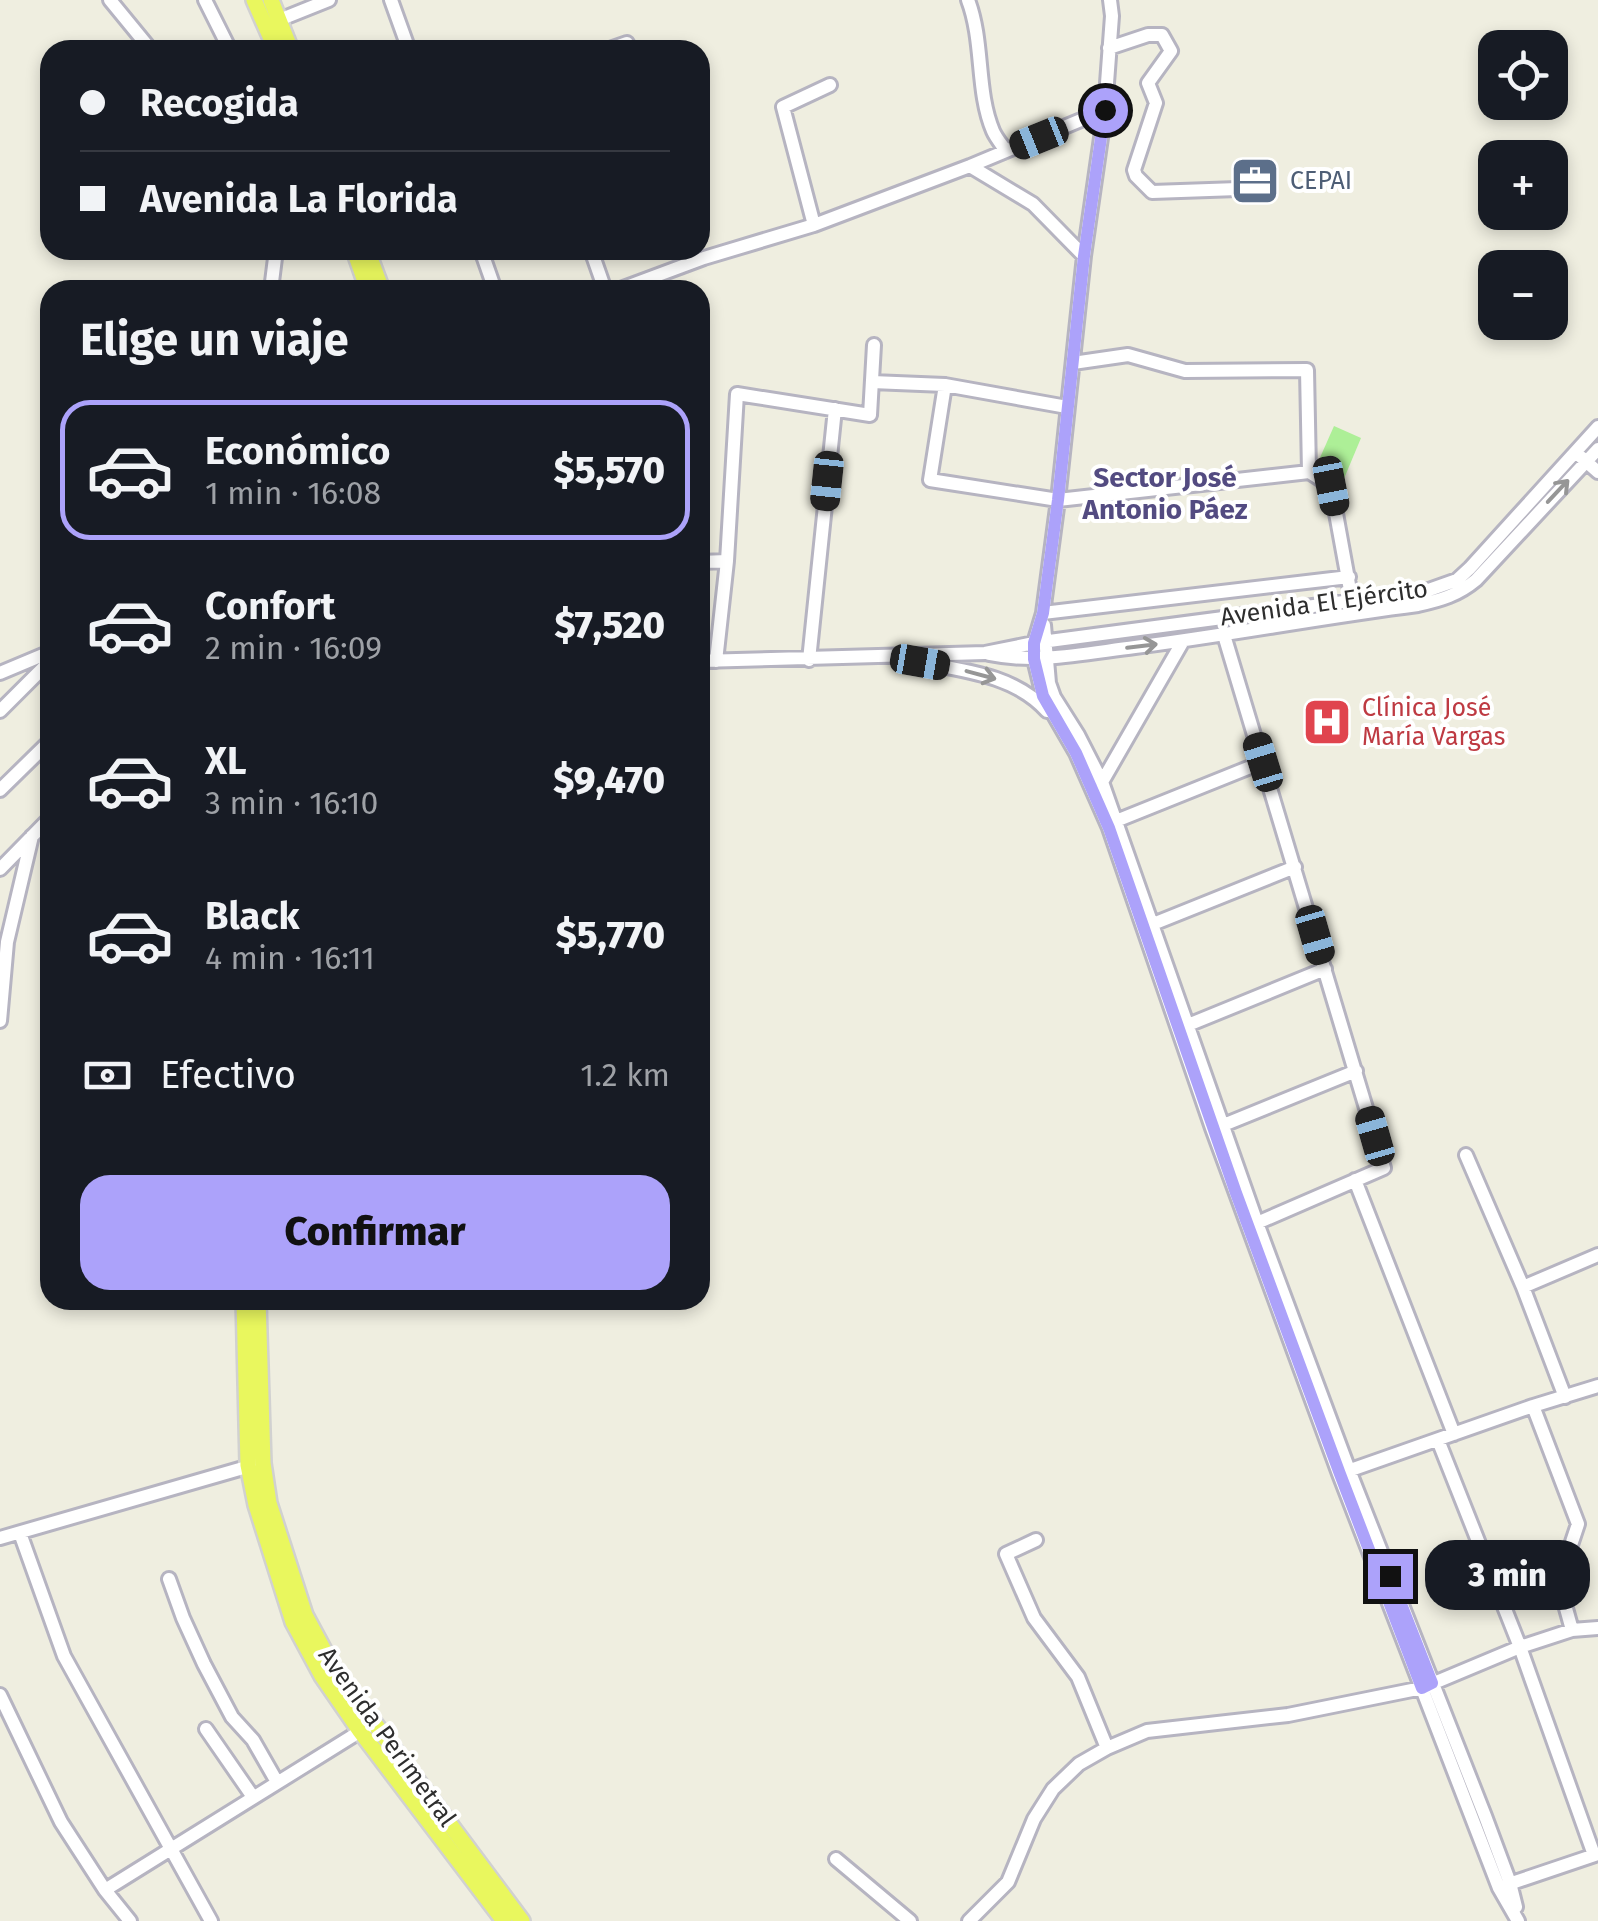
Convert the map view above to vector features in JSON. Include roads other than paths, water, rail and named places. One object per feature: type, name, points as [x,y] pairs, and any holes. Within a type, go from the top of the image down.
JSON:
[{"type":"main road","points":[[254,0],[272,40]]},
{"type":"main road","points":[[271,0],[287,40]]},
{"type":"main road","name":"Avenida Perimetral","points":[[245,1310],[256,1464]]},
{"type":"main road","name":"Avenida Perimetral","points":[[258,1310],[256,1505],[292,1622],[322,1676],[522,1921]]},
{"type":"main road","name":"Avenida Perimetral","points":[[367,1727],[504,1921]]},
{"type":"street","points":[[110,0],[143,40]]},
{"type":"street","points":[[205,0],[225,40]]},
{"type":"street","points":[[279,20],[329,0]]},
{"type":"street","points":[[391,0],[405,40]]},
{"type":"street","points":[[968,0],[978,38],[987,108],[994,133],[1006,151]]},
{"type":"street","points":[[1110,0],[1105,110],[1039,642],[1043,696],[1076,753],[1109,828],[1218,1144],[1519,1921]]},
{"type":"street","points":[[1110,48],[1148,35],[1162,35],[1170,50],[1148,83],[1156,103],[1134,170],[1136,176],[1152,192],[1238,189]]},
{"type":"street","points":[[814,224],[782,107],[830,85]]},
{"type":"street","points":[[710,252],[814,224],[1105,110]]},
{"type":"street","points":[[970,166],[1034,204],[1084,256]]},
{"type":"street","points":[[641,280],[688,260]]},
{"type":"street","points":[[716,661],[727,561],[737,394],[870,415],[874,345]]},
{"type":"street","points":[[1073,364],[1128,355],[1185,371],[1307,370],[1308,472]]},
{"type":"street","points":[[872,382],[945,384],[1067,407]]},
{"type":"street","points":[[945,384],[930,480],[1058,500],[1308,472],[1331,486],[1352,600]]},
{"type":"street","points":[[809,660],[835,410]]},
{"type":"street","name":"Avenida El Ejército","points":[[985,653],[1040,659],[1184,641],[1447,599],[1476,580],[1581,457],[1598,427]]},
{"type":"street","name":"Avenida El Ejército","points":[[710,661],[985,653],[1039,642],[1426,591],[1458,580],[1581,457],[1598,449]]},
{"type":"street","points":[[1581,457],[1598,472]]},
{"type":"street","points":[[710,562],[727,561]]},
{"type":"street","points":[[1043,613],[1349,577]]},
{"type":"street","points":[[1224,635],[1384,1168],[1257,1223]]},
{"type":"street","points":[[1102,782],[1184,641]]},
{"type":"street","points":[[0,674],[40,656]]},
{"type":"street","points":[[892,657],[995,678],[1032,696],[1057,722]]},
{"type":"street","points":[[1040,659],[1054,697],[1102,782],[1344,1472]]},
{"type":"street","points":[[0,711],[40,671]]},
{"type":"street","points":[[0,790],[40,751]]},
{"type":"street","points":[[1116,821],[1263,762]]},
{"type":"street","points":[[1,866],[40,828]]},
{"type":"street","points":[[0,1022],[4,945],[32,836]]},
{"type":"street","points":[[1154,924],[1295,868]]},
{"type":"street","points":[[1188,1025],[1325,969]]},
{"type":"street","points":[[1222,1126],[1356,1071]]},
{"type":"street","points":[[1466,1154],[1565,1397]]},
{"type":"street","points":[[1354,1180],[1454,1434]]},
{"type":"street","points":[[1523,1287],[1598,1255]]},
{"type":"street","points":[[1344,1472],[1598,1386]]},
{"type":"street","points":[[1533,1406],[1578,1524],[1564,1566],[1562,1594],[1572,1630]]},
{"type":"street","points":[[1438,1440],[1596,1855],[1504,1886]]},
{"type":"street","points":[[0,1538],[256,1464]]},
{"type":"street","points":[[20,1533],[64,1656],[212,1921]]},
{"type":"street","points":[[1036,1540],[1006,1554],[1034,1618],[1078,1677],[1107,1748]]},
{"type":"street","points":[[169,1579],[183,1618],[232,1718],[253,1740],[277,1782]]},
{"type":"street","points":[[969,1921],[1008,1882],[1034,1820],[1052,1789],[1079,1764],[1107,1748],[1147,1731],[1288,1715],[1427,1686],[1520,1647],[1572,1630],[1598,1628]]},
{"type":"street","points":[[0,1695],[61,1822],[130,1921]]},
{"type":"street","points":[[106,1890],[367,1727]]},
{"type":"street","points":[[206,1729],[253,1797]]},
{"type":"street","points":[[836,1860],[910,1921]]},
{"type":"place","name":"CEPAI","points":[[1255,181]]},
{"type":"place","name":"Clínica José María Vargas","points":[[1327,722]]},
{"type":"district","name":"Sector José Antonio Páez","points":[[1165,493]]}]
